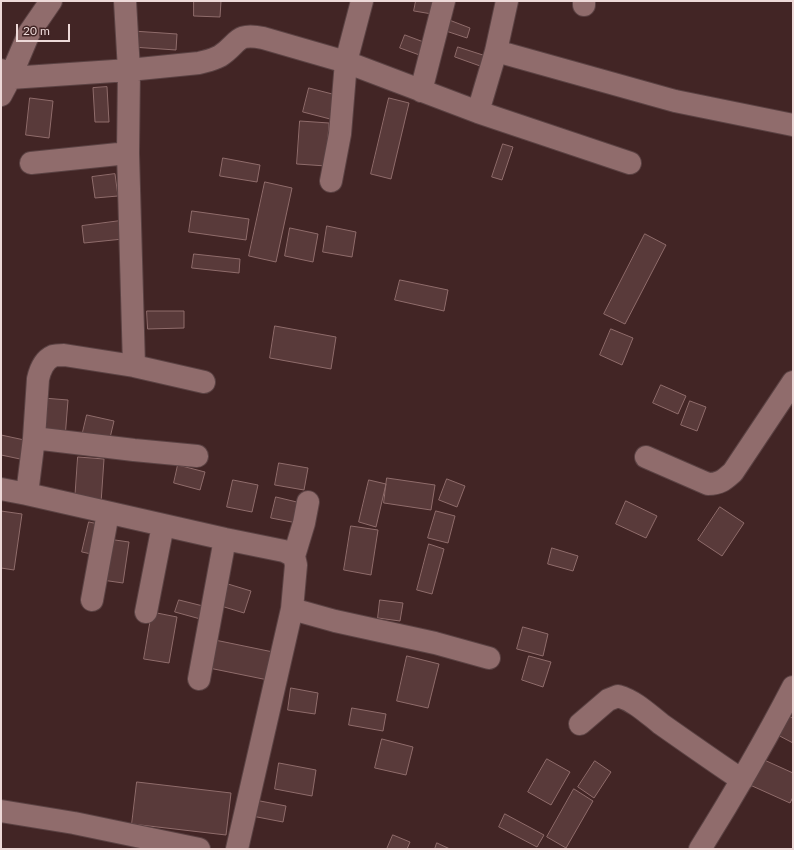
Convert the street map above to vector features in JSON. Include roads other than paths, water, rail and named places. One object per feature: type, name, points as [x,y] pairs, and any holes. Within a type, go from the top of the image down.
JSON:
[{"type":"street","points":[[4,81],[29,33],[51,1]]},
{"type":"street","points":[[125,1],[129,70],[128,153],[134,366]]},
{"type":"street","points":[[331,181],[340,134],[346,62],[362,1]]},
{"type":"street","points":[[421,91],[444,1]]},
{"type":"street","points":[[478,112],[496,51],[507,1]]},
{"type":"street","points":[[4,81],[210,61],[220,56],[243,37],[252,35],[346,62],[478,112],[630,163]]},
{"type":"street","points":[[496,51],[675,101],[793,125]]},
{"type":"street","points":[[31,163],[128,153]]},
{"type":"street","points":[[27,494],[34,438],[38,379],[40,370],[53,356],[64,355],[134,366],[204,382]]},
{"type":"street","points":[[646,457],[708,484],[717,484],[725,480],[733,472],[793,382]]},
{"type":"street","points":[[34,438],[197,456]]},
{"type":"street","points":[[1,490],[27,494],[284,551],[294,556]]},
{"type":"street","points":[[237,849],[292,609],[296,565],[294,556],[304,523],[308,502]]},
{"type":"street","points":[[92,600],[108,513]]},
{"type":"street","points":[[146,612],[163,525]]},
{"type":"street","points":[[200,679],[225,539]]},
{"type":"street","points":[[292,609],[335,621],[427,641],[489,658]]},
{"type":"street","points":[[706,847],[770,732],[793,687]]},
{"type":"street","points":[[580,724],[608,700],[618,696],[627,698],[704,755],[742,780]]},
{"type":"street","points":[[1,811],[74,823],[199,849]]}]
